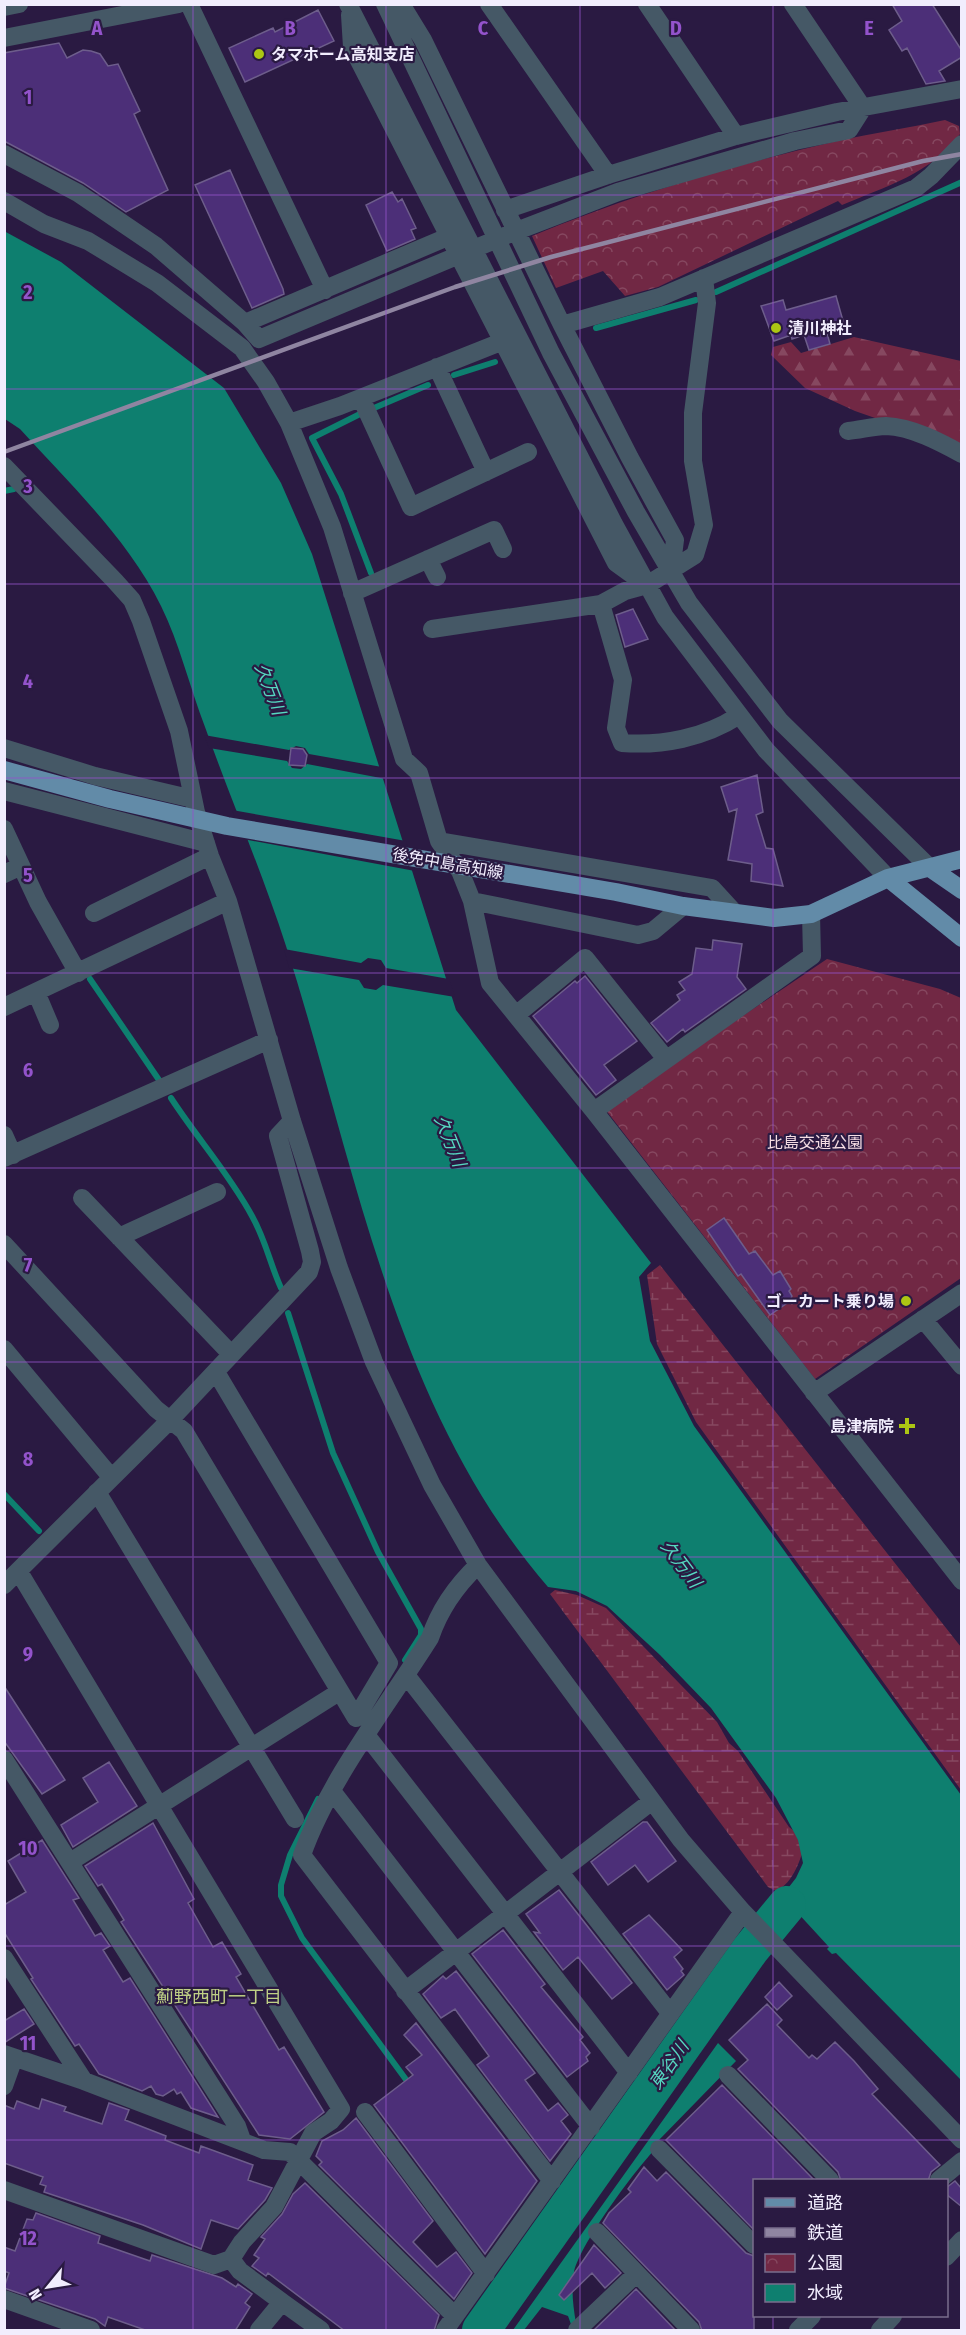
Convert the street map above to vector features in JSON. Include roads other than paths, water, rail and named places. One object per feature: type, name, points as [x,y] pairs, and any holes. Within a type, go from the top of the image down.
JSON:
[{"type":"main road","name":"後免中島高知線","points":[[4,770],[110,799],[227,826],[616,892],[683,906],[774,918],[811,914],[888,878],[962,859]]},
{"type":"main road","points":[[930,868],[962,890]]},
{"type":"main road","points":[[888,878],[962,938]]},
{"type":"street","points":[[4,7],[19,4]]},
{"type":"street","points":[[4,38],[179,4]]},
{"type":"street","points":[[189,4],[325,290]]},
{"type":"street","points":[[385,4],[552,353],[670,572],[696,612],[780,721],[930,868]]},
{"type":"street","points":[[400,4],[423,40],[562,325],[630,459],[675,540],[670,572]]},
{"type":"street","points":[[489,4],[608,175]]},
{"type":"street","points":[[647,4],[736,136]]},
{"type":"street","points":[[794,4],[863,108]]},
{"type":"street","points":[[349,6],[352,47],[450,236],[501,342],[616,563],[646,585]]},
{"type":"street","points":[[349,6],[646,585],[665,617],[738,716],[814,802],[888,878]]},
{"type":"street","points":[[505,210],[608,175],[736,136],[962,89]]},
{"type":"street","points":[[4,154],[78,193],[156,246],[245,323],[259,339],[354,298],[618,192],[795,141],[849,130],[863,108]]},
{"type":"street","points":[[562,325],[660,297],[916,188],[962,144]]},
{"type":"street","points":[[4,201],[44,224],[88,241],[157,283],[242,348],[266,382],[289,423],[332,527],[404,759],[419,773],[439,841],[460,871],[472,902],[490,982],[594,1111],[962,1581]]},
{"type":"street","points":[[245,323],[450,236]]},
{"type":"street","points":[[432,629],[601,604],[625,591],[646,585],[695,555],[704,525],[693,461],[693,413],[708,303],[704,278]]},
{"type":"street","points":[[289,423],[361,398],[501,342]]},
{"type":"street","points":[[436,367],[486,472]]},
{"type":"street","points":[[361,398],[411,507],[528,452]]},
{"type":"street","points":[[849,431],[886,426],[904,429],[943,443],[962,454]]},
{"type":"street","points":[[4,466],[132,600],[179,731],[200,808],[208,850],[228,901],[292,1121],[339,1268],[374,1362],[432,1485],[478,1565],[652,1801],[748,1917],[962,2140]]},
{"type":"street","points":[[352,593],[494,530],[503,549]]},
{"type":"street","points":[[428,559],[437,577]]},
{"type":"street","points":[[601,604],[623,681],[616,728],[622,743],[664,743],[718,728],[738,716]]},
{"type":"street","points":[[4,747],[200,808]]},
{"type":"street","points":[[4,791],[208,850]]},
{"type":"street","points":[[4,830],[78,973]]},
{"type":"street","points":[[439,841],[712,888],[734,912]]},
{"type":"street","points":[[94,913],[208,850]]},
{"type":"street","points":[[4,874],[21,866]]},
{"type":"street","points":[[4,1007],[228,901]]},
{"type":"street","points":[[472,902],[638,935],[653,931],[683,906]]},
{"type":"street","points":[[594,1111],[812,956],[811,914]]},
{"type":"street","points":[[516,1015],[585,958],[666,1059]]},
{"type":"street","points":[[36,992],[50,1025]]},
{"type":"street","points":[[4,1135],[9,1157],[269,1040]]},
{"type":"street","points":[[4,1585],[20,1572],[111,1477],[170,1420],[302,1281],[312,1263],[278,1136],[292,1121]]},
{"type":"street","points":[[119,1237],[217,1192]]},
{"type":"street","points":[[82,1198],[231,1354]]},
{"type":"street","points":[[4,1244],[156,1409],[184,1431],[356,1718],[389,1664],[216,1372]]},
{"type":"street","points":[[814,1393],[962,1293]]},
{"type":"street","points":[[923,1319],[962,1366]]},
{"type":"street","points":[[4,1349],[111,1477]]},
{"type":"street","points":[[97,1492],[295,1819]]},
{"type":"street","points":[[478,1565],[465,1576],[436,1620],[430,1638],[332,1791],[310,1833],[302,1855],[552,2181]]},
{"type":"street","points":[[4,2190],[214,2265],[231,2259],[242,2242],[274,2207],[313,2133],[331,2121],[341,2109],[20,1572]]},
{"type":"street","points":[[406,1675],[670,2013]]},
{"type":"street","points":[[70,1862],[339,1692]]},
{"type":"street","points":[[367,1736],[628,2073]]},
{"type":"street","points":[[4,1759],[237,2126],[242,2140]]},
{"type":"street","points":[[332,1791],[591,2127]]},
{"type":"street","points":[[405,1991],[652,1801]]},
{"type":"street","points":[[4,2086],[9,2056],[84,2080],[264,2150],[290,2152],[300,2160],[450,2323],[670,2013],[748,1917]]},
{"type":"street","points":[[4,1958],[84,2080]]},
{"type":"street","points":[[728,2075],[829,2179]]},
{"type":"street","points":[[365,2112],[486,2274]]},
{"type":"street","points":[[659,2149],[753,2244]]},
{"type":"street","points":[[941,2179],[962,2161]]},
{"type":"street","points":[[597,2232],[690,2330]]},
{"type":"street","points":[[948,2255],[962,2240]]},
{"type":"street","points":[[231,2259],[240,2271],[321,2331]]},
{"type":"street","points":[[578,2328],[636,2274]]},
{"type":"street","points":[[4,2299],[91,2331]]},
{"type":"street","points":[[259,2331],[282,2302]]},
{"type":"street","points":[[798,2331],[811,2317]]},
{"type":"street","points":[[879,2331],[892,2317]]},
{"type":"water","name":"久万川","points":[[4,231],[61,262],[224,388],[281,483],[312,554],[456,1010],[651,1263],[639,1277],[650,1341],[694,1426],[961,1795],[961,2080],[836,1953],[832,1954],[827,1949],[829,1947],[795,1910],[785,1915],[759,1948],[749,1938],[796,1878],[803,1863],[798,1840],[776,1798],[711,1708],[660,1655],[607,1606],[576,1591],[548,1587],[495,1517],[452,1442],[415,1363],[385,1281],[286,946],[161,606],[148,581],[97,513],[20,429],[5,419]]},
{"type":"water","points":[[718,2043],[736,2061],[658,2141],[660,2144],[611,2205],[587,2243],[574,2272],[573,2304],[576,2323],[572,2327],[568,2316],[542,2307],[524,2330],[513,2330]]},
{"type":"waterway","points":[[716,292],[962,182]]},
{"type":"waterway","points":[[596,328],[696,300]]},
{"type":"waterway","points":[[454,375],[495,362]]},
{"type":"waterway","points":[[374,408],[428,385]]},
{"type":"waterway","points":[[360,414],[312,438],[341,494],[371,573]]},
{"type":"waterway","points":[[4,491],[14,489]]},
{"type":"waterway","points":[[90,979],[159,1080]]},
{"type":"waterway","points":[[171,1098],[224,1171],[252,1216],[281,1288]]},
{"type":"waterway","points":[[288,1313],[333,1453],[378,1552],[421,1629],[421,1635],[405,1660]]},
{"type":"waterway","points":[[4,1494],[39,1531]]},
{"type":"waterway","points":[[318,1799],[290,1855],[281,1885],[281,1896],[302,1938],[410,2085]]},
{"type":"waterway","name":"東谷川","points":[[481,2330],[750,1950],[787,1905]]},
{"type":"railway","points":[[4,452],[455,287],[551,257],[923,161],[962,154]]},
{"type":"place","name":"タマホーム高知支店","points":[[259,54]]},
{"type":"place","name":"清川神社","points":[[776,328]]},
{"type":"place","name":"ゴーカート乗り場","points":[[906,1301]]},
{"type":"place","name":"島津病院","points":[[907,1426]]},
{"type":"district","name":"薊野西町一丁目","points":[[219,1997]]},
{"type":"park label","name":"比島交通公園","points":[[815,1142]]}]
